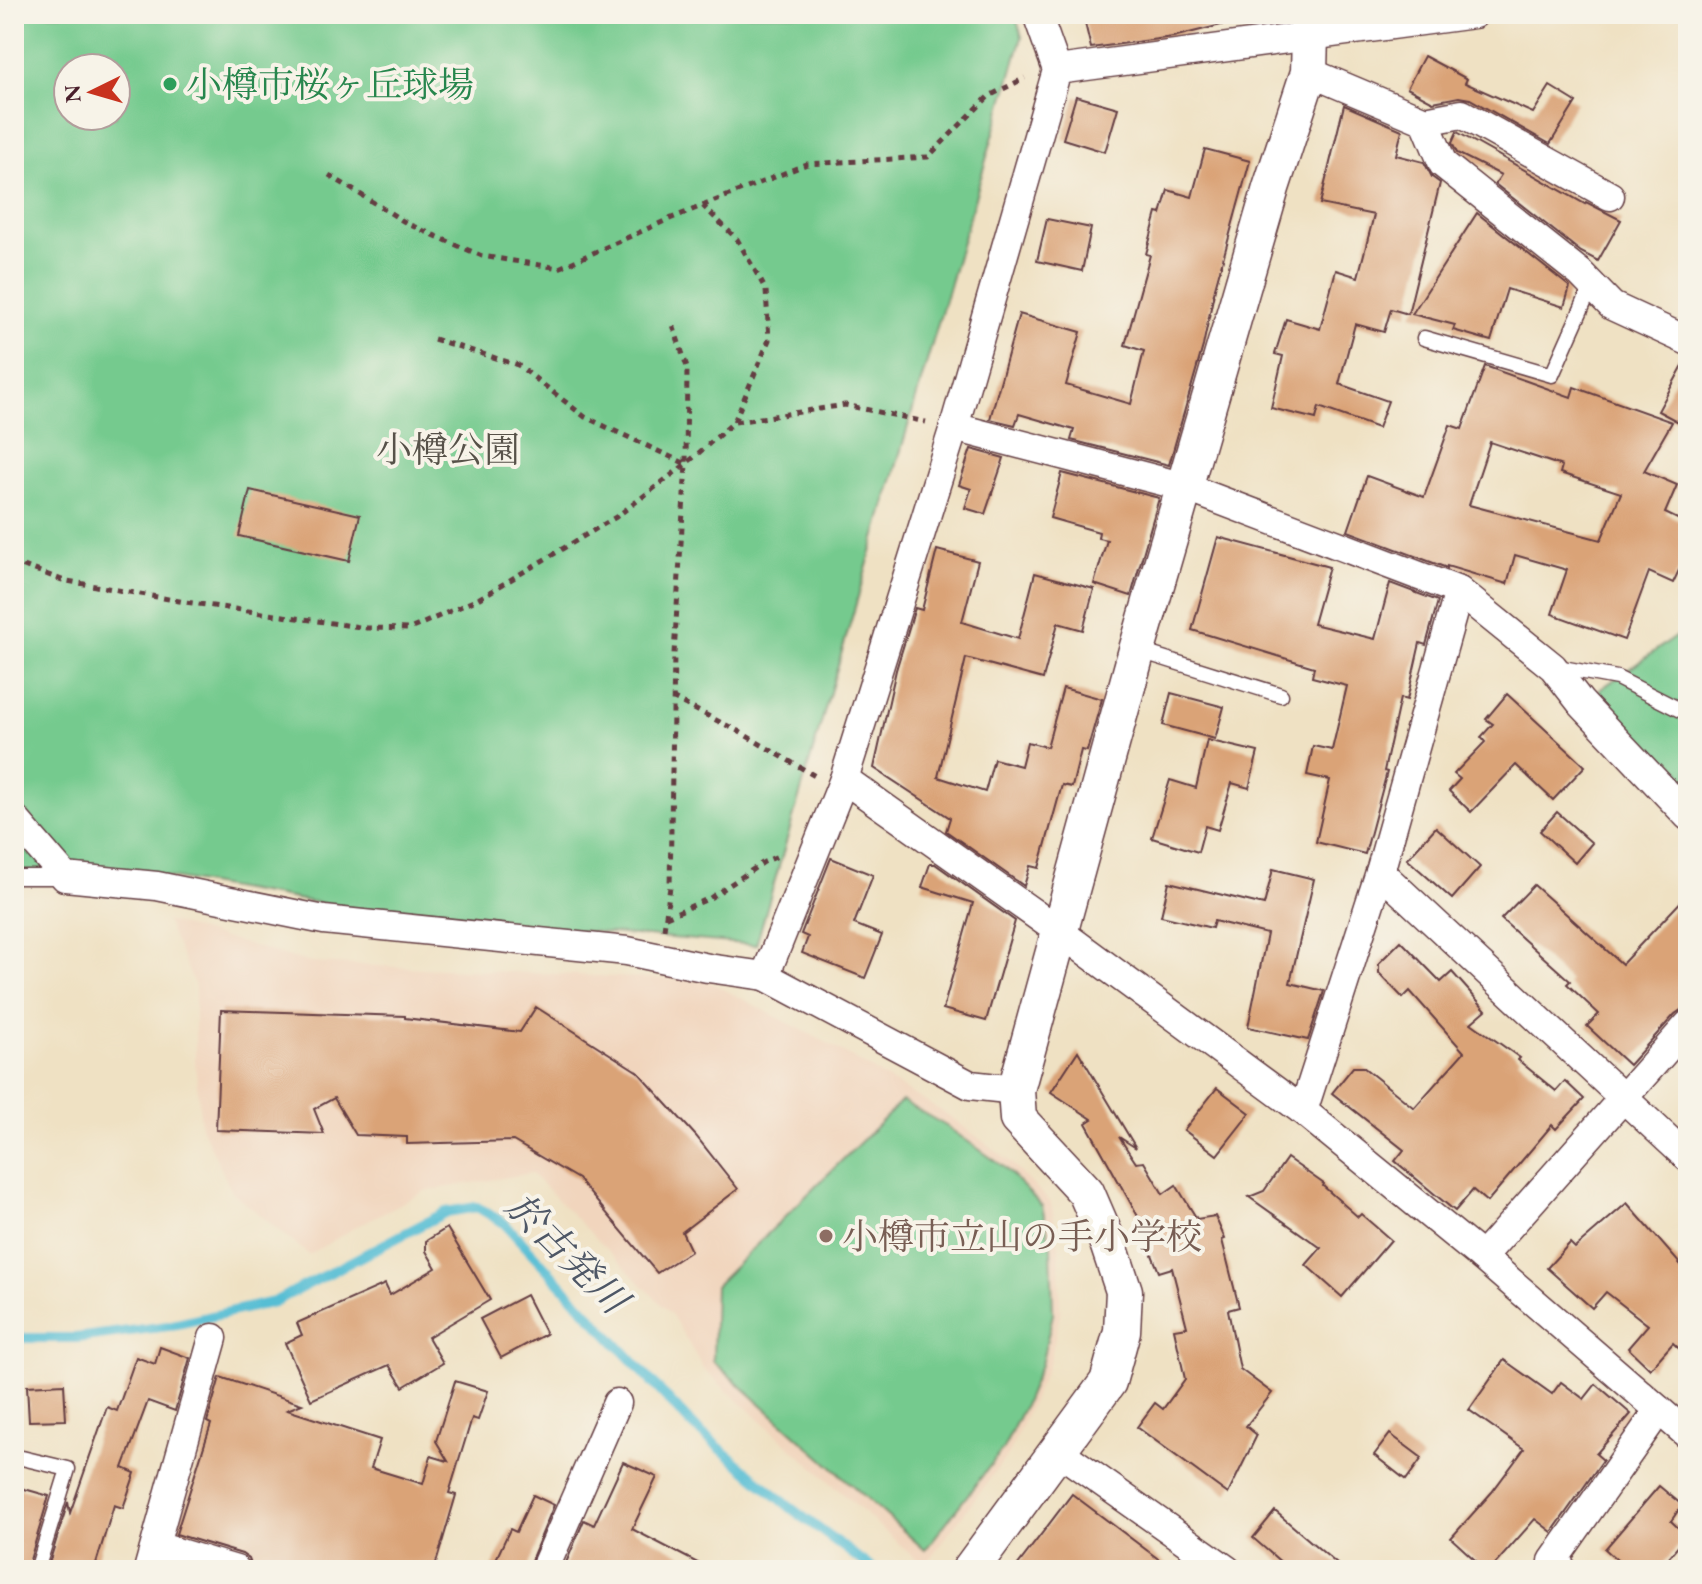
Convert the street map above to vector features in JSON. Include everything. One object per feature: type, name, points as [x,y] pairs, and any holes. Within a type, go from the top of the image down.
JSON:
[{"type":"street","points":[[765,976],[842,784],[954,427],[1055,77],[1037,14]]},
{"type":"street","points":[[1055,77],[1309,25],[1474,14]]},
{"type":"street","points":[[970,1570],[1108,1382],[1122,1331],[1124,1291],[1086,1192],[1018,1119],[1016,1090],[1137,650],[1271,188],[1309,72],[1309,25]]},
{"type":"street","points":[[1309,72],[1425,121],[1462,114],[1610,196]]},
{"type":"street","points":[[1425,121],[1443,164],[1592,285],[1612,306],[1688,341]]},
{"type":"street","points":[[954,427],[1185,487],[1459,591],[1553,667],[1581,703],[1688,816]]},
{"type":"street","points":[[1303,1111],[1380,872],[1459,591]]},
{"type":"street","points":[[842,784],[1060,932],[1303,1111],[1482,1257],[1688,1435]]},
{"type":"street","points":[[14,818],[65,877],[157,886],[324,920],[627,951],[765,976],[970,1085],[1016,1090]]},
{"type":"street","points":[[1380,872],[1688,1158]]},
{"type":"street","points":[[1482,1257],[1688,1026]]},
{"type":"street","points":[[213,1338],[152,1558],[236,1570]]},
{"type":"street","points":[[544,1570],[617,1403]]},
{"type":"street","points":[[1563,1570],[1553,1561],[1659,1410]]},
{"type":"street","points":[[1058,1451],[1227,1570]]},
{"type":"lane","points":[[1424,338],[1552,375],[1592,285]]},
{"type":"lane","points":[[1137,650],[1281,695]]},
{"type":"lane","points":[[1553,667],[1617,678],[1688,714]]},
{"type":"lane","points":[[14,877],[65,877]]},
{"type":"lane","points":[[22,1458],[68,1469],[37,1570]]},
{"type":"path","points":[[329,175],[408,224],[482,256],[559,268],[807,164],[928,157],[989,96],[1022,77],[1055,77]]},
{"type":"path","points":[[14,558],[24,566],[62,580],[185,602],[367,628],[410,629],[478,599],[616,517],[686,464],[734,422],[769,340],[766,290],[737,239],[703,206]]},
{"type":"path","points":[[660,958],[670,887],[672,698],[686,464],[687,367],[673,325]]},
{"type":"path","points":[[434,339],[518,365],[585,417],[686,464]]},
{"type":"path","points":[[734,422],[845,405],[954,427]]},
{"type":"path","points":[[672,698],[738,731],[789,762],[842,784]]},
{"type":"path","points":[[666,917],[710,898],[764,862],[821,836]]},
{"type":"shaded area","name":"小樽市立山の手小学校","points":[[166,921],[311,963],[708,981],[829,1044],[951,1117],[1010,1162],[1051,1203],[1059,1247],[1060,1314],[1050,1361],[1009,1453],[924,1566],[704,1370],[672,1315],[531,1173],[425,1191],[309,1255],[232,1192],[201,1126],[195,1060],[195,986]]},
{"type":"green space","name":"小樽公園","points":[[14,14],[1015,14],[1022,37],[756,945],[390,915],[102,866],[14,883]]},
{"type":"green space","points":[[1688,628],[1688,809],[1581,703]]},
{"type":"green space","points":[[902,1101],[946,1126],[1004,1167],[1042,1206],[1051,1247],[1053,1314],[1041,1365],[1003,1449],[925,1550],[713,1361],[715,1286]]},
{"type":"building","points":[[1104,14],[1228,14],[1229,23],[1173,37],[1091,48],[1084,19]]},
{"type":"building","points":[[1424,56],[1467,79],[1465,83],[1533,113],[1550,86],[1576,102],[1550,144],[1470,99],[1459,97],[1433,102],[1407,88]]},
{"type":"building","points":[[1076,96],[1118,108],[1105,152],[1063,139]]},
{"type":"building","points":[[1344,105],[1402,130],[1396,155],[1424,162],[1432,177],[1440,183],[1408,314],[1391,309],[1384,332],[1355,324],[1339,384],[1388,401],[1378,428],[1319,407],[1316,419],[1271,408],[1283,356],[1275,354],[1286,319],[1320,329],[1336,270],[1358,277],[1374,215],[1320,204]]},
{"type":"building","points":[[1457,132],[1585,204],[1621,220],[1598,261],[1581,252],[1495,184],[1501,175],[1457,153],[1452,143]]},
{"type":"building","points":[[1205,149],[1250,161],[1169,465],[1071,440],[1074,430],[1019,414],[1015,425],[990,419],[1019,314],[1081,332],[1066,385],[1131,404],[1144,351],[1125,345],[1150,255],[1146,254],[1157,213],[1161,214],[1168,190],[1192,197]]},
{"type":"building","points":[[1477,213],[1570,287],[1564,307],[1507,289],[1491,341],[1453,330],[1455,325],[1412,314]]},
{"type":"building","points":[[1047,219],[1091,228],[1082,271],[1037,261]]},
{"type":"building","points":[[1688,358],[1688,427],[1658,411]]},
{"type":"building","points":[[1485,366],[1571,397],[1574,387],[1672,422],[1644,471],[1677,485],[1665,513],[1688,524],[1688,551],[1673,583],[1649,572],[1624,640],[1552,614],[1567,570],[1515,555],[1507,584],[1447,568],[1348,531],[1367,476],[1424,497],[1450,425],[1462,429]],"holes":[[[1490,442],[1562,466],[1560,473],[1621,493],[1601,540],[1469,505]]]},
{"type":"building","points":[[971,449],[1004,458],[985,514],[965,508],[971,489],[959,485]]},
{"type":"building","points":[[1062,473],[1159,498],[1131,596],[1094,584],[1107,540],[1098,538],[1099,532],[1050,518]]},
{"type":"building","points":[[250,490],[360,515],[349,561],[239,536]]},
{"type":"building","points":[[1218,537],[1329,567],[1313,624],[1375,639],[1390,583],[1438,601],[1426,645],[1420,643],[1407,700],[1400,698],[1384,771],[1387,772],[1365,854],[1316,842],[1330,780],[1307,775],[1313,746],[1332,750],[1347,686],[1312,677],[1314,667],[1192,630]]},
{"type":"building","points":[[937,550],[978,561],[962,622],[1018,639],[1035,573],[1094,589],[1083,630],[1058,623],[1043,679],[966,658],[938,777],[985,792],[994,759],[1021,766],[1027,742],[1047,747],[1063,688],[1102,699],[1087,751],[1081,750],[1072,787],[1062,785],[1039,868],[1030,866],[1024,886],[946,831],[950,818],[874,768],[896,670],[915,608],[922,610]]},
{"type":"building","points":[[1171,693],[1224,707],[1215,739],[1163,725]]},
{"type":"building","points":[[1507,694],[1585,766],[1553,800],[1516,765],[1471,812],[1449,791],[1460,779],[1454,774],[1485,742],[1481,737],[1493,724],[1486,719]]},
{"type":"building","points":[[1207,740],[1258,752],[1249,788],[1232,783],[1218,830],[1205,826],[1198,852],[1152,838],[1170,780],[1196,788]]},
{"type":"building","points":[[1557,812],[1592,843],[1575,863],[1540,831]]},
{"type":"building","points":[[1436,827],[1480,867],[1452,899],[1407,859]]},
{"type":"building","points":[[831,858],[873,875],[854,924],[882,935],[865,978],[802,953],[808,937],[801,934]]},
{"type":"building","points":[[930,864],[935,864],[1015,921],[986,1021],[943,1009],[973,903],[922,887]]},
{"type":"building","points":[[1273,869],[1314,879],[1290,983],[1324,991],[1308,1040],[1248,1027],[1267,934],[1214,921],[1212,928],[1161,916],[1169,882],[1264,905]]},
{"type":"building","points":[[1534,885],[1622,964],[1688,894],[1688,1005],[1675,1014],[1629,1065],[1587,1026],[1599,1014],[1567,984],[1570,981],[1501,919]]},
{"type":"building","points":[[1401,941],[1441,982],[1452,972],[1486,1010],[1471,1023],[1520,1058],[1518,1060],[1556,1091],[1565,1081],[1584,1099],[1556,1129],[1552,1125],[1487,1202],[1473,1190],[1455,1211],[1395,1161],[1404,1150],[1332,1093],[1353,1067],[1363,1067],[1414,1108],[1464,1052],[1410,991],[1403,998],[1379,973],[1379,963]]},
{"type":"building","points":[[536,1007],[638,1072],[696,1136],[738,1189],[682,1232],[691,1251],[657,1273],[578,1179],[513,1141],[407,1144],[407,1137],[356,1135],[334,1098],[314,1109],[324,1134],[216,1130],[221,1010],[405,1016],[520,1032]]},
{"type":"building","points":[[1078,1051],[1136,1148],[1119,1137],[1136,1163],[1144,1162],[1163,1194],[1176,1185],[1197,1219],[1215,1216],[1225,1239],[1222,1240],[1239,1307],[1228,1310],[1240,1369],[1272,1393],[1246,1426],[1257,1435],[1228,1494],[1137,1427],[1155,1403],[1163,1409],[1185,1379],[1174,1329],[1187,1327],[1172,1268],[1159,1272],[1146,1240],[1150,1238],[1086,1123],[1092,1119],[1051,1092]]},
{"type":"building","points":[[1217,1088],[1250,1113],[1217,1155],[1184,1130]]},
{"type":"building","points":[[1287,1158],[1324,1184],[1358,1217],[1361,1214],[1391,1240],[1342,1297],[1306,1265],[1321,1248],[1249,1197],[1264,1191]]},
{"type":"building","points":[[1627,1203],[1688,1273],[1688,1357],[1673,1343],[1650,1369],[1628,1348],[1648,1325],[1606,1292],[1592,1308],[1547,1268],[1570,1243],[1575,1248]]},
{"type":"building","points":[[447,1228],[490,1300],[428,1337],[443,1363],[403,1387],[389,1365],[311,1400],[285,1343],[302,1335],[297,1323],[385,1284],[390,1295],[436,1268],[426,1251],[426,1241]]},
{"type":"building","points":[[526,1295],[546,1334],[501,1358],[480,1319]]},
{"type":"building","points":[[160,1347],[190,1358],[175,1411],[148,1401],[123,1468],[135,1473],[123,1508],[114,1505],[94,1570],[47,1570],[68,1502],[70,1513],[107,1407],[117,1411],[136,1357],[155,1364]]},
{"type":"building","points":[[1504,1360],[1552,1394],[1561,1382],[1584,1399],[1596,1384],[1631,1414],[1596,1454],[1603,1460],[1552,1532],[1535,1519],[1490,1570],[1486,1570],[1451,1538],[1492,1492],[1524,1449],[1469,1410]]},
{"type":"building","points":[[220,1377],[302,1404],[287,1410],[380,1440],[371,1468],[423,1484],[431,1456],[448,1461],[436,1441],[455,1381],[488,1391],[478,1420],[472,1418],[449,1493],[456,1495],[434,1570],[253,1570],[249,1559],[242,1554],[176,1534],[211,1424],[207,1422]]},
{"type":"building","points":[[64,1384],[66,1420],[29,1421],[27,1386]]},
{"type":"building","points":[[1390,1434],[1422,1458],[1406,1480],[1374,1455]]},
{"type":"building","points":[[623,1462],[657,1477],[632,1529],[711,1570],[563,1570],[584,1520],[594,1525]]},
{"type":"building","points":[[14,1486],[49,1496],[27,1570],[14,1570]]},
{"type":"building","points":[[1659,1486],[1682,1505],[1671,1521],[1687,1536],[1658,1570],[1628,1570],[1605,1549]]},
{"type":"building","points":[[1072,1494],[1173,1570],[1014,1570]]},
{"type":"building","points":[[533,1495],[554,1505],[527,1570],[491,1570],[510,1529],[516,1532]]},
{"type":"building","points":[[1275,1511],[1344,1570],[1290,1570],[1253,1538]]},
{"type":"waterway","name":"於古発川","points":[[14,1338],[76,1338],[168,1326],[274,1302],[446,1212],[477,1207],[504,1223],[691,1424],[791,1508],[874,1570]]},
{"type":"place","name":"小樽市桜ヶ丘球場","points":[[170,84]]},
{"type":"place","name":"小樽市立山の手小学校","points":[[826,1236]]}]
